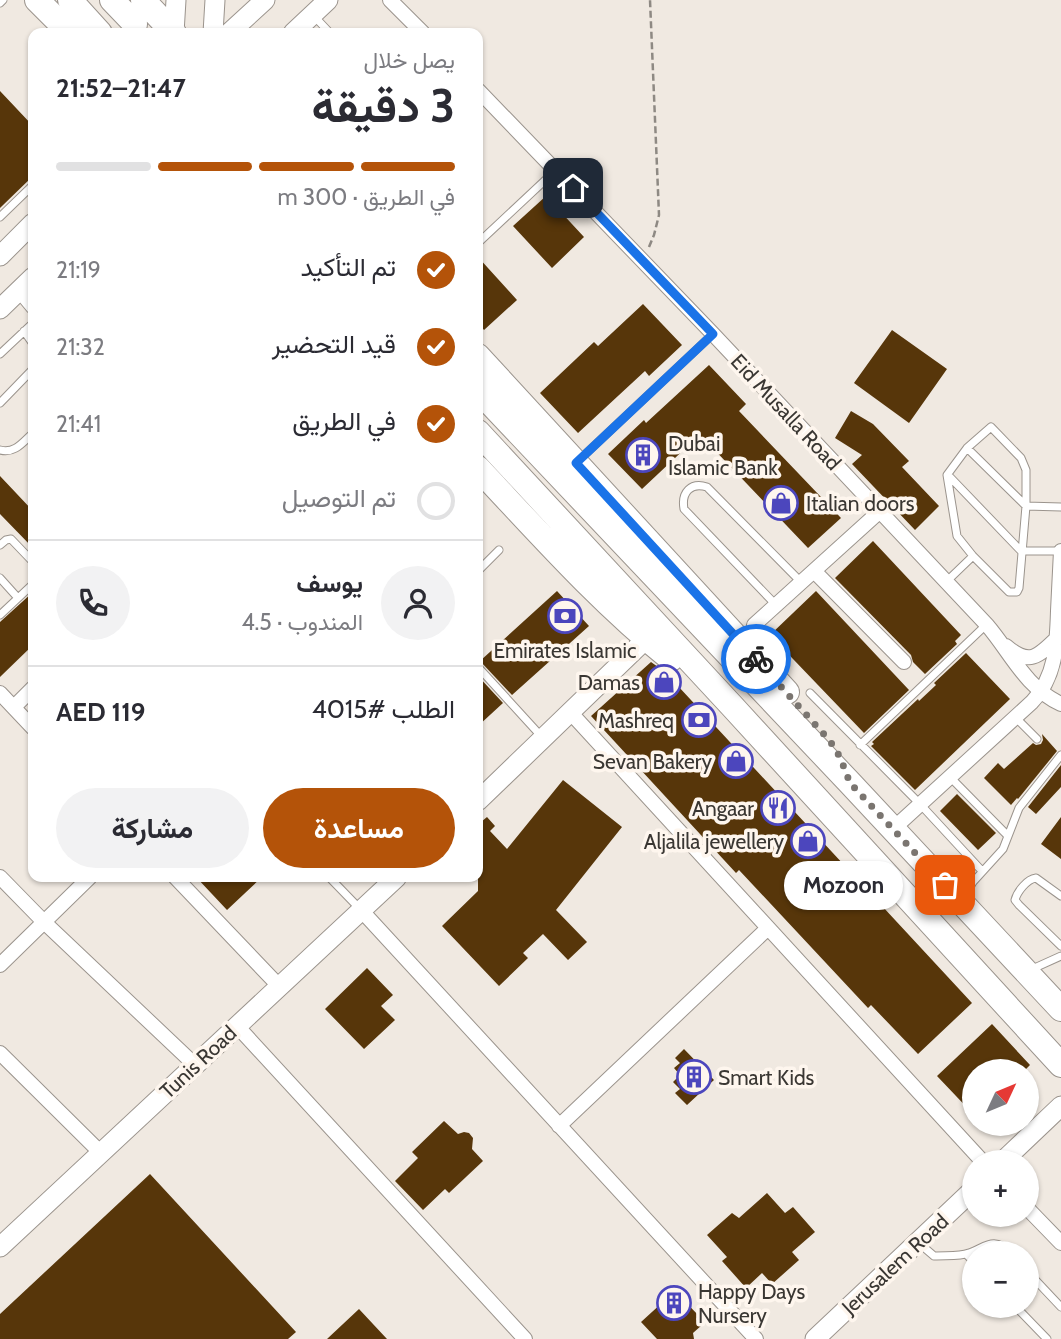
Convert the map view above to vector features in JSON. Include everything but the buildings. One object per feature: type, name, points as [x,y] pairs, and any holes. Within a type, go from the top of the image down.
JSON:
[{"type":"highway","points":[[29,0],[51,28]]},
{"type":"highway","points":[[37,0],[65,28]]},
{"type":"highway","points":[[69,0],[95,28]]},
{"type":"highway","points":[[112,0],[135,24]]},
{"type":"highway","points":[[144,0],[175,25]]},
{"type":"highway","points":[[483,361],[820,729],[840,757],[850,783]]},
{"type":"highway","points":[[483,395],[1061,1009]]},
{"type":"highway","points":[[483,437],[1061,1065]]},
{"type":"highway","points":[[483,473],[603,599],[646,639],[732,706]]},
{"type":"street","points":[[214,28],[215,0]]},
{"type":"street","points":[[234,28],[265,0]]},
{"type":"street","points":[[299,28],[328,0]]},
{"type":"street","points":[[394,2],[418,28]]},
{"type":"street","name":"Eid Musalla Road","points":[[483,95],[987,625],[1012,660],[1041,691],[1061,705]]},
{"type":"street","points":[[0,256],[28,228]]},
{"type":"street","points":[[0,309],[26,283]]},
{"type":"street","points":[[754,625],[880,512]]},
{"type":"street","points":[[893,829],[1041,691],[1053,667],[1061,551]]},
{"type":"street","points":[[814,571],[904,662]]},
{"type":"street","points":[[998,639],[1017,655],[1029,658],[1039,655],[1057,638]]},
{"type":"street","points":[[483,789],[544,738],[646,639]]},
{"type":"street","points":[[0,693],[28,722]]},
{"type":"street","points":[[14,707],[28,693]]},
{"type":"street","points":[[570,712],[972,1150]]},
{"type":"street","points":[[0,877],[195,1065]]},
{"type":"street","points":[[0,965],[85,882]]},
{"type":"street","points":[[180,882],[279,986]]},
{"type":"street","name":"Tunis Road","points":[[0,1247],[392,882]]},
{"type":"street","points":[[361,910],[756,1339]]},
{"type":"street","points":[[559,1126],[768,928]]},
{"type":"street","points":[[1030,976],[1061,999]]},
{"type":"street","points":[[237,1026],[525,1339]]},
{"type":"street","points":[[0,1053],[102,1153]]},
{"type":"street","points":[[1015,1150],[1059,1111]]},
{"type":"street","name":"Jerusalem Road","points":[[815,1339],[962,1200]]},
{"type":"street","points":[[1039,1220],[1061,1243]]},
{"type":"lane","points":[[313,15],[325,28]]},
{"type":"lane","points":[[483,238],[556,170]]},
{"type":"lane","points":[[0,218],[28,190]]},
{"type":"lane","points":[[0,354],[28,327]]},
{"type":"lane","points":[[24,331],[28,337]]},
{"type":"lane","points":[[576,463],[713,334]]},
{"type":"lane","points":[[0,403],[28,374]]},
{"type":"lane","points":[[991,427],[1023,463],[1026,475],[1026,506],[1017,592],[1009,592],[957,536],[947,475],[967,448],[991,427]]},
{"type":"lane","points":[[0,450],[14,450],[28,437]]},
{"type":"lane","points":[[967,448],[1026,506],[1061,507]]},
{"type":"lane","points":[[947,475],[1021,551],[1061,551]]},
{"type":"lane","points":[[776,606],[684,509],[685,492],[691,486],[708,486],[801,582]]},
{"type":"lane","points":[[0,545],[11,539],[28,557]]},
{"type":"lane","points":[[483,566],[499,550]]},
{"type":"lane","points":[[946,582],[973,556]]},
{"type":"lane","points":[[0,579],[18,598]]},
{"type":"lane","points":[[0,615],[28,589]]},
{"type":"lane","points":[[860,745],[987,625]]},
{"type":"lane","points":[[483,672],[544,738]]},
{"type":"lane","points":[[810,693],[982,871]]},
{"type":"lane","points":[[1015,717],[1037,739]]},
{"type":"lane","points":[[961,902],[973,882],[1003,849],[1019,808],[1057,756]]},
{"type":"lane","points":[[950,777],[1008,836]]},
{"type":"lane","points":[[1061,896],[1035,878],[1029,880],[1016,900],[1061,946]]},
{"type":"lane","points":[[334,882],[361,910]]},
{"type":"lane","points":[[1030,976],[1061,956]]},
{"type":"lane","points":[[917,1242],[934,1256],[962,1255]]},
{"type":"lane","points":[[1039,1284],[1061,1307]]},
{"type":"lane","points":[[1027,1318],[1047,1339]]},
{"type":"path","points":[[643,261],[659,215],[650,0]]},
{"type":"way so far","points":[[756,659],[830,741],[847,771],[850,783],[945,885]]},
{"type":"place","name":"Dubai Islamic Bank","points":[[643,455]]},
{"type":"place","name":"Italian doors","points":[[781,503]]},
{"type":"place","name":"Emirates Islamic","points":[[565,616]]},
{"type":"place","name":"Damas","points":[[664,682]]},
{"type":"place","name":"Mashreq","points":[[699,720]]},
{"type":"place","name":"Sevan Bakery","points":[[736,761]]},
{"type":"place","name":"Angaar","points":[[778,808]]},
{"type":"place","name":"Aljalila jewellery","points":[[808,841]]},
{"type":"place","name":"Mozoon","points":[[945,885]]},
{"type":"place","name":"Smart Kids","points":[[694,1077]]},
{"type":"place","name":"Happy Days Nursery","points":[[674,1303]]},
{"type":"route","points":[[573,188],[713,334],[576,463],[756,659]]}]
